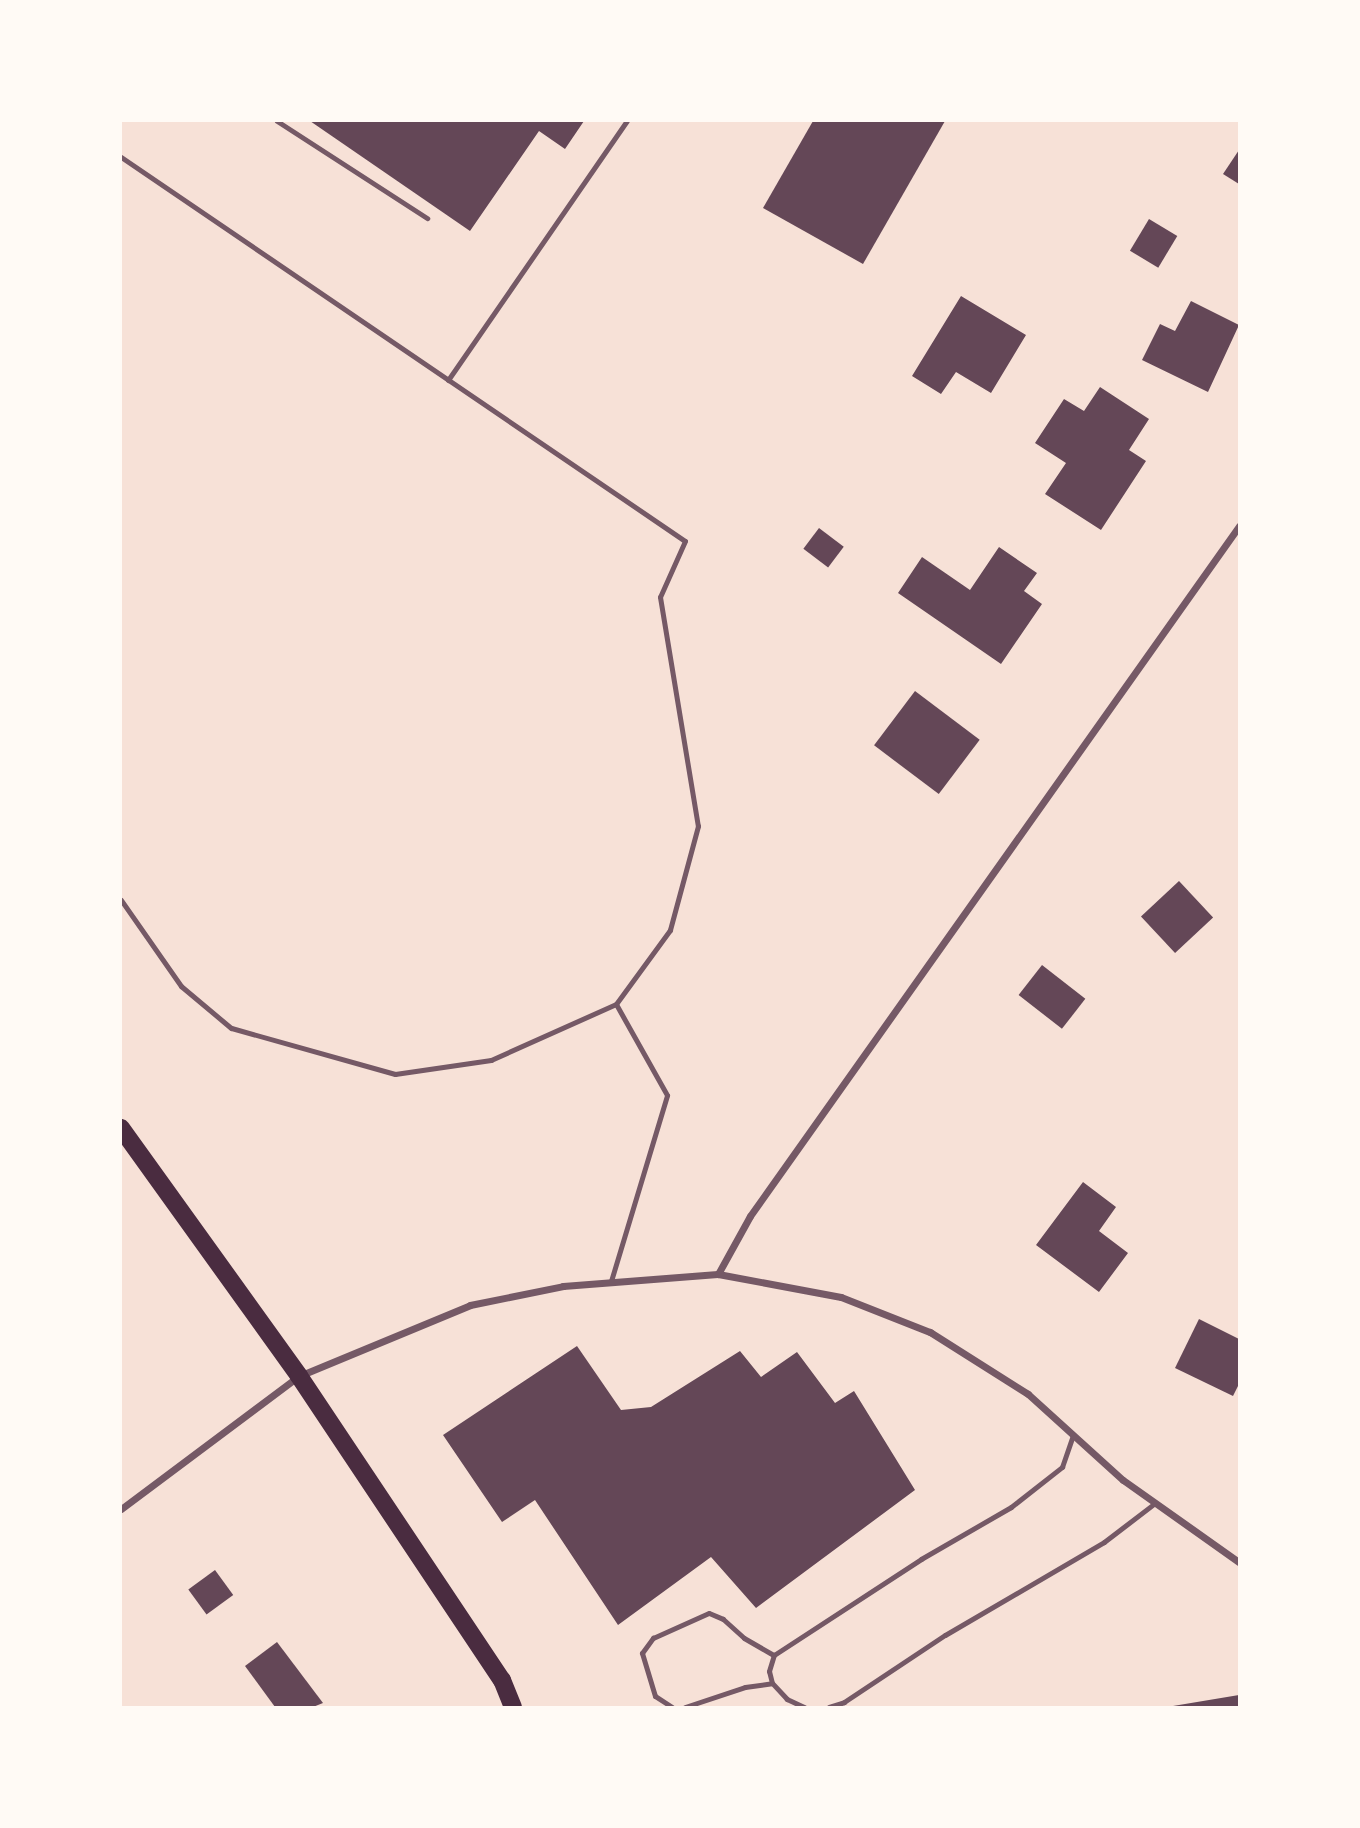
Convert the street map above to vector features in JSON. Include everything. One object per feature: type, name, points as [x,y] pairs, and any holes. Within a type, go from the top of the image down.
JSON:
[{"type":"main road","points":[[121,1128],[299,1376],[502,1680],[513,1707]]},
{"type":"street","points":[[718,1274],[750,1216],[1239,526]]},
{"type":"street","points":[[121,1509],[299,1376],[470,1305],[563,1286],[718,1274],[841,1297],[930,1332],[1028,1394],[1155,1503],[1239,1562]]},
{"type":"lane","points":[[277,121],[427,218]]},
{"type":"lane","points":[[448,380],[627,121]]},
{"type":"lane","points":[[121,157],[685,541],[660,597],[698,826],[670,930],[615,1004],[491,1060],[395,1074],[231,1028],[181,986],[121,900]]},
{"type":"lane","points":[[611,1281],[667,1095],[615,1004]]},
{"type":"lane","points":[[804,1707],[787,1699],[772,1683],[769,1671],[774,1655],[921,1559],[1010,1507],[1062,1468],[1073,1435]]},
{"type":"lane","points":[[830,1707],[844,1702],[946,1635],[1104,1542],[1155,1503]]},
{"type":"lane","points":[[672,1707],[655,1696],[642,1653],[653,1638],[709,1613],[723,1619],[744,1639],[774,1655]]},
{"type":"lane","points":[[685,1707],[745,1687],[772,1683]]},
{"type":"building","points":[[310,121],[584,121],[565,149],[539,131],[470,231]]},
{"type":"building","points":[[813,121],[945,121],[863,264],[763,208]]},
{"type":"building","points":[[1239,150],[1239,184],[1223,174]]},
{"type":"building","points":[[1149,219],[1177,236],[1158,268],[1130,251]]},
{"type":"building","points":[[961,296],[1026,335],[991,393],[956,372],[941,394],[912,376]]},
{"type":"building","points":[[1191,301],[1239,325],[1208,392],[1142,360],[1160,324],[1175,331]]},
{"type":"building","points":[[1100,387],[1149,419],[1129,450],[1146,461],[1101,530],[1045,494],[1066,463],[1035,443],[1064,399],[1084,411]]},
{"type":"building","points":[[819,528],[844,547],[828,567],[803,549]]},
{"type":"building","points":[[999,547],[1037,573],[1024,591],[1042,604],[1001,664],[898,593],[922,557],[970,590]]},
{"type":"building","points":[[915,691],[980,740],[939,794],[874,745]]},
{"type":"building","points":[[1179,881],[1213,918],[1175,953],[1141,916]]},
{"type":"building","points":[[1042,965],[1085,999],[1062,1029],[1019,995]]},
{"type":"building","points":[[1083,1182],[1116,1207],[1099,1231],[1128,1253],[1099,1292],[1036,1245]]},
{"type":"building","points":[[1199,1319],[1239,1339],[1239,1384],[1233,1396],[1175,1368]]},
{"type":"building","points":[[577,1346],[621,1410],[651,1407],[740,1351],[761,1377],[797,1352],[835,1403],[854,1391],[915,1490],[756,1608],[711,1557],[618,1625],[535,1500],[502,1522],[443,1435]]},
{"type":"building","points":[[215,1570],[233,1595],[207,1614],[188,1589]]},
{"type":"building","points":[[277,1642],[323,1703],[313,1707],[275,1707],[245,1666]]},
{"type":"building","points":[[1239,1695],[1239,1707],[1173,1707],[1173,1706]]}]
